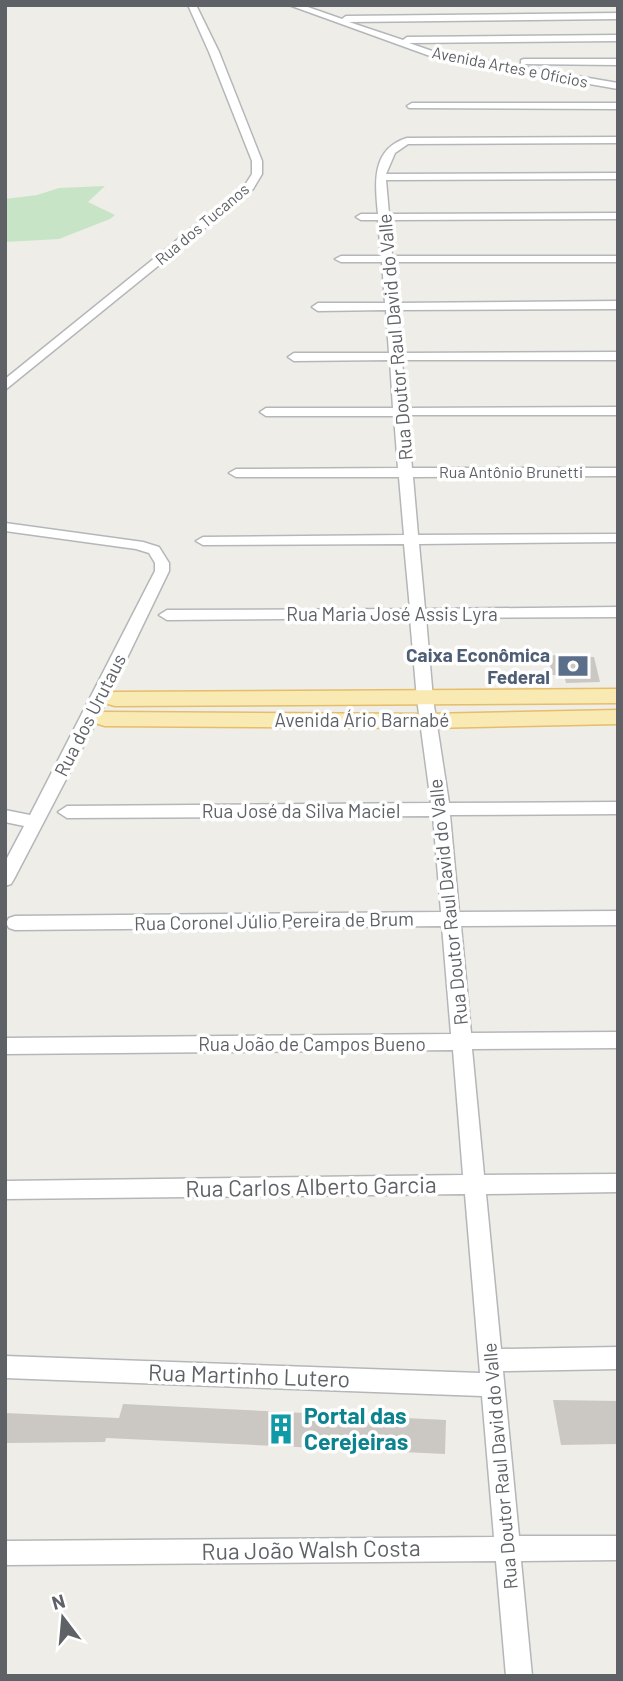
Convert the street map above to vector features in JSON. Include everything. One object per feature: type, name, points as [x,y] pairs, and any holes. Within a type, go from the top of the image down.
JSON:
[{"type":"main road","name":"Avenida Ário Barnabé","points":[[105,719],[175,708],[425,699],[618,696]]},
{"type":"main road","name":"Avenida Ário Barnabé","points":[[115,699],[175,708],[428,721],[618,717]]},
{"type":"street","name":"Rua dos Tucanos","points":[[5,386],[249,187],[257,174],[257,162],[214,52],[192,5]]},
{"type":"street","name":"Avenida Artes e Ofícios","points":[[293,5],[433,54],[613,86]]},
{"type":"street","points":[[455,5],[467,60]]},
{"type":"street","points":[[574,5],[587,38],[596,84]]},
{"type":"street","points":[[332,19],[618,16]]},
{"type":"street","points":[[393,40],[618,38]]},
{"type":"street","points":[[482,62],[618,62]]},
{"type":"street","points":[[592,62],[613,86],[618,117]]},
{"type":"street","points":[[412,106],[616,106]]},
{"type":"street","points":[[618,140],[407,141],[393,146],[387,153],[380,177],[618,176]]},
{"type":"street","name":"Rua Doutor Raul David do Valle","points":[[380,177],[398,356],[399,411],[425,699],[441,810],[519,1676]]},
{"type":"street","points":[[361,217],[618,216]]},
{"type":"street","points":[[341,259],[618,259]]},
{"type":"street","points":[[318,307],[618,305]]},
{"type":"street","points":[[294,357],[618,356]]},
{"type":"street","points":[[266,412],[618,411]]},
{"type":"street","name":"Rua Antônio Brunetti","points":[[236,473],[618,472]]},
{"type":"street","name":"Rua dos Urutaus","points":[[5,527],[138,545],[154,550],[162,563],[162,571],[91,716],[5,879]]},
{"type":"street","points":[[203,541],[618,538]]},
{"type":"street","name":"Rua Maria José Assis Lyra","points":[[167,615],[618,612]]},
{"type":"street","name":"Rua José da Silva Maciel","points":[[67,813],[618,808]]},
{"type":"street","points":[[5,817],[34,822]]},
{"type":"street","name":"Rua Coronel Júlio Pereira de Brum","points":[[15,923],[618,918]]},
{"type":"street","name":"Rua João de Campos Bueno","points":[[5,1046],[618,1040]]},
{"type":"street","name":"Rua Carlos Alberto Garcia","points":[[5,1190],[618,1183]]},
{"type":"street","points":[[490,1360],[618,1358]]},
{"type":"street","name":"Rua Martinho Lutero","points":[[5,1367],[493,1385]]},
{"type":"street","name":"Rua João Walsh Costa","points":[[5,1553],[618,1548]]},
{"type":"green space","points":[[105,186],[88,202],[115,215],[110,219],[59,239],[5,242],[5,199],[37,195],[59,188]]},
{"type":"building","name":"Caixa Econômica Federal","points":[[548,655],[594,657],[600,682],[566,683],[564,675],[552,675]]},
{"type":"building","points":[[553,1400],[618,1401],[618,1444],[561,1445]]},
{"type":"building","name":"Portal das Cerejeiras","points":[[123,1404],[446,1420],[445,1454],[106,1438],[105,1442],[5,1443],[5,1413],[119,1418]]},
{"type":"place","name":"Caixa Econômica Federal","points":[[573,666]]},
{"type":"place","name":"Portal das Cerejeiras","points":[[281,1429]]}]
